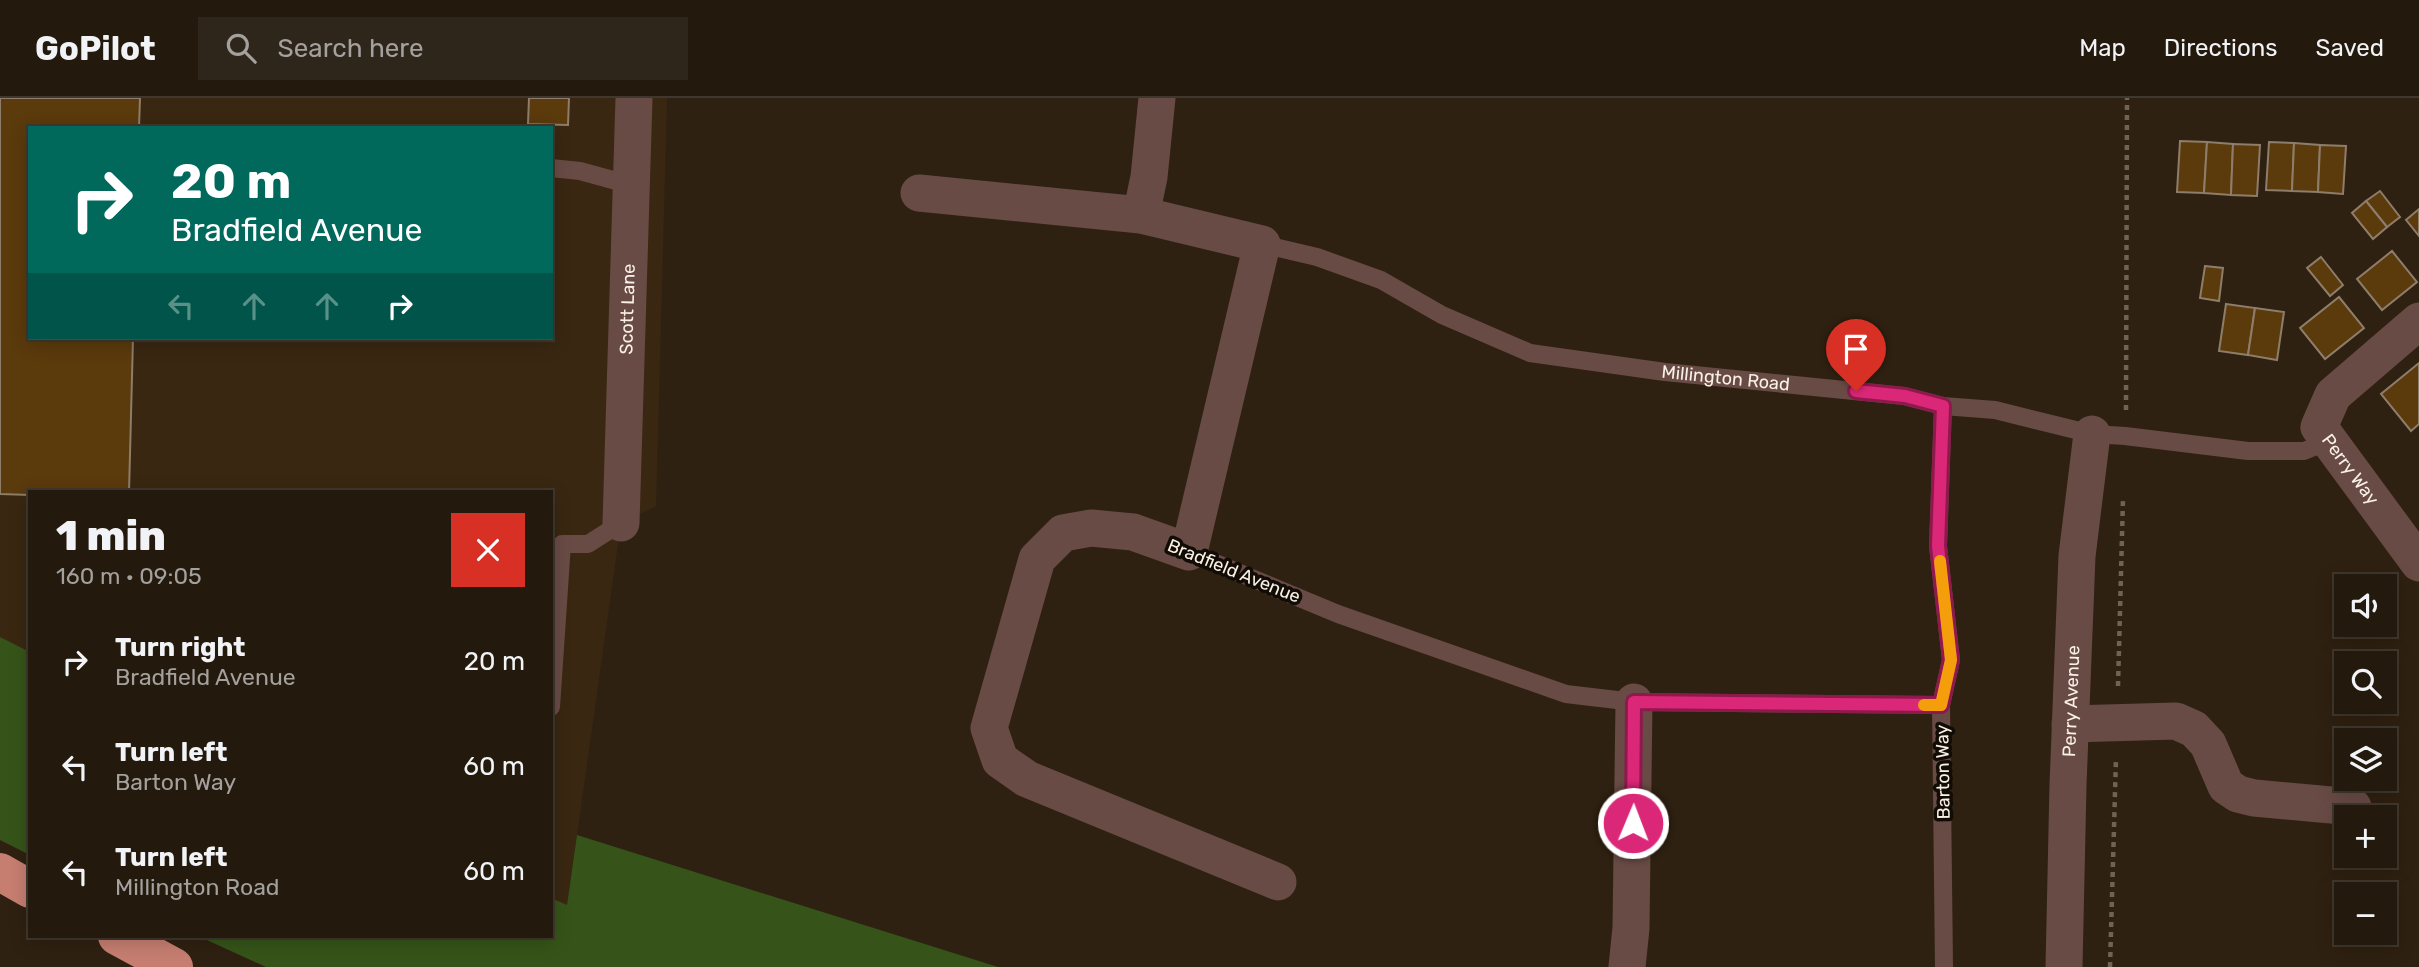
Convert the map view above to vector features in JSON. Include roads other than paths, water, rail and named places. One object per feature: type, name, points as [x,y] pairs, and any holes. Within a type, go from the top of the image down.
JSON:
[{"type":"highway","points":[[0,872],[28,887]]},
{"type":"highway","points":[[121,938],[174,967]]},
{"type":"street","name":"Scott Lane","points":[[621,523],[634,98]]},
{"type":"street","points":[[1141,215],[1149,177],[1157,98]]},
{"type":"street","name":"Millington Road","points":[[919,193],[1141,215],[1262,244]]},
{"type":"street","points":[[1189,552],[1262,244]]},
{"type":"street","name":"Perry Way","points":[[2419,321],[2333,395],[2319,427],[2419,563]]},
{"type":"street","name":"Perry Avenue","points":[[2064,967],[2077,556],[2109,435]]},
{"type":"street","name":"Bradfield Avenue","points":[[1189,552],[1133,532],[1091,528],[1063,533],[1037,559],[989,728],[1000,760],[1027,779],[1278,882]]},
{"type":"street","points":[[1627,967],[1631,928],[1634,702]]},
{"type":"street","points":[[2070,724],[2176,720],[2194,729],[2208,744],[2225,786],[2238,794],[2254,798],[2334,805]]},
{"type":"lane","points":[[553,168],[580,171],[631,185]]},
{"type":"lane","name":"Millington Road","points":[[1262,244],[1317,257],[1381,280],[1442,315],[1530,353],[1665,372],[1905,396],[1943,406],[1995,410],[2109,435],[2248,451],[2304,451],[2329,441]]},
{"type":"lane","name":"Barton Way","points":[[1943,406],[1938,546],[1951,660],[1941,705],[1944,967]]},
{"type":"lane","points":[[553,677],[562,544],[588,544],[621,523]]},
{"type":"lane","name":"Bradfield Avenue","points":[[1189,552],[1338,614],[1566,694],[1634,702],[1941,705]]}]
